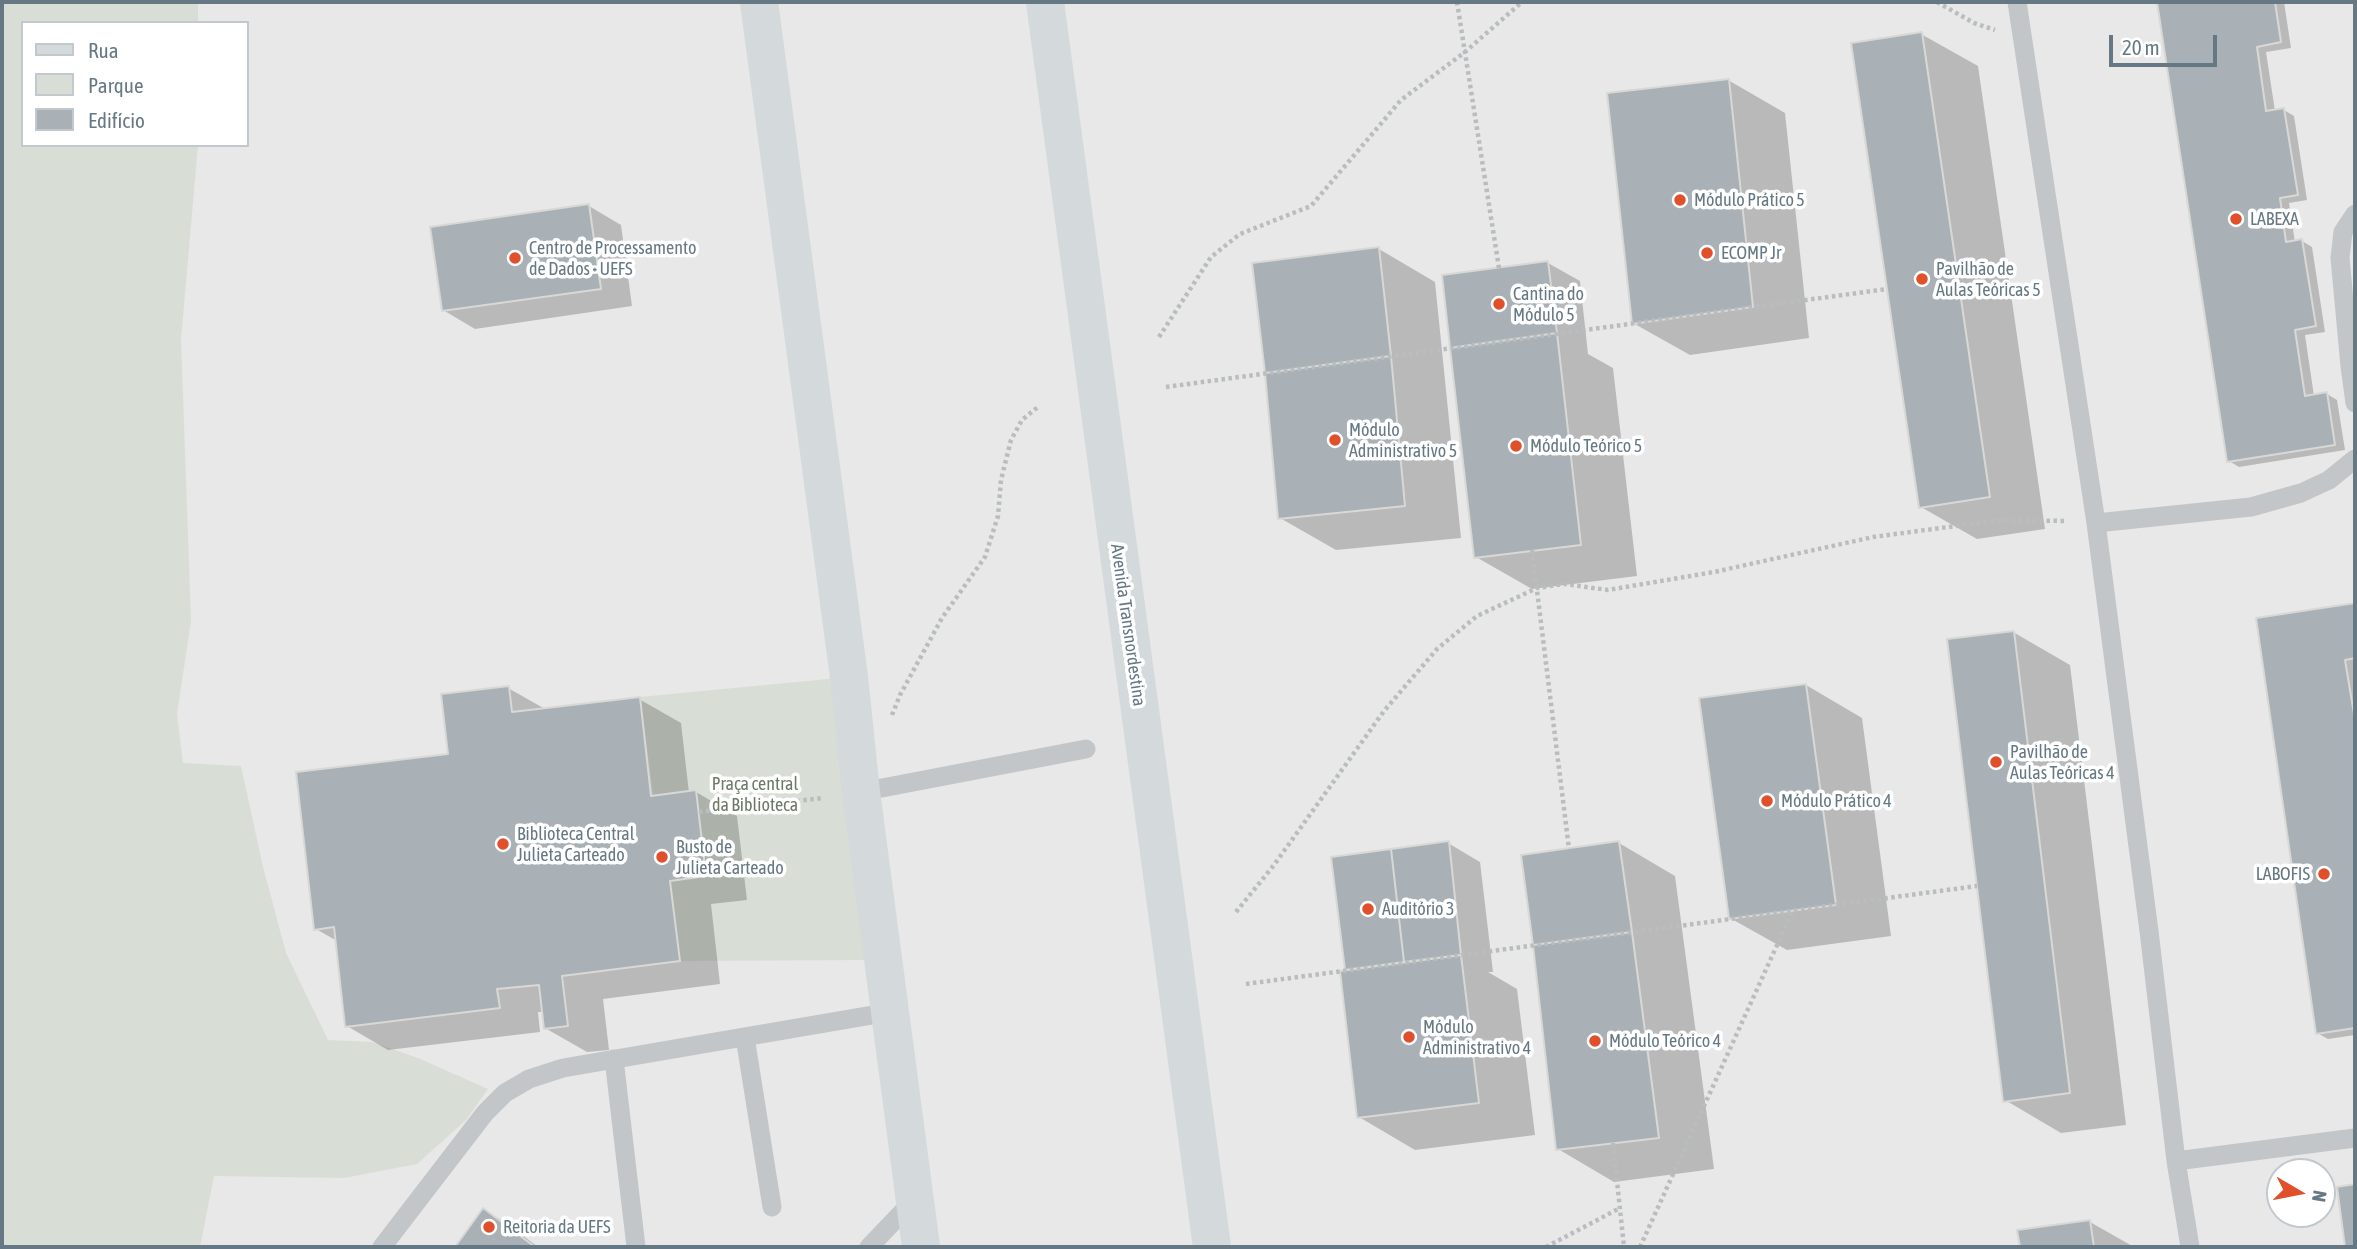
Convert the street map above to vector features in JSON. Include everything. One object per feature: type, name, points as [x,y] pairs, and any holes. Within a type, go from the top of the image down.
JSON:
[{"type":"street","points":[[759,2],[849,677],[861,792],[921,1247]]},
{"type":"street","name":"Avenida Transnordestina","points":[[1045,2],[1212,1247]]},
{"type":"lane","points":[[2017,2],[2096,523],[2176,1161],[2190,1247]]},
{"type":"lane","points":[[2355,214],[2343,232],[2340,258],[2355,403]]},
{"type":"lane","points":[[2096,523],[2251,507],[2301,493],[2329,481],[2355,459]]},
{"type":"lane","points":[[861,792],[1086,749]]},
{"type":"lane","points":[[382,1247],[485,1113],[506,1093],[529,1079],[563,1068],[890,1012]]},
{"type":"lane","points":[[745,1037],[772,1207]]},
{"type":"lane","points":[[614,1059],[636,1247]]},
{"type":"lane","points":[[2176,1161],[2355,1138]]},
{"type":"lane","points":[[870,1247],[915,1199]]},
{"type":"path","points":[[1457,2],[1499,268]]},
{"type":"path","points":[[1159,337],[1210,257],[1240,234],[1311,206],[1401,100],[1465,52],[1522,2]]},
{"type":"path","points":[[1937,2],[1974,23],[2022,38]]},
{"type":"path","points":[[1166,387],[1887,289]]},
{"type":"path","points":[[891,719],[900,695],[942,618],[985,557],[998,516],[1001,480],[1011,440],[1022,420],[1039,406]]},
{"type":"path","points":[[1236,912],[1274,865],[1384,711],[1437,649],[1477,616],[1537,588],[1564,584],[1608,590],[1714,572],[1873,537],[2001,520],[2096,523]]},
{"type":"path","points":[[1532,550],[1569,849]]},
{"type":"path","points":[[1246,984],[1977,886]]},
{"type":"path","points":[[1640,1247],[1793,910]]},
{"type":"path","points":[[1613,1143],[1624,1247]]},
{"type":"path","points":[[1546,1247],[1620,1208]]},
{"type":"shaded area","points":[[2,2],[2355,2],[2355,1247],[2,1247]]},
{"type":"green space","points":[[2,2],[198,2],[198,21],[21,21],[21,147],[198,147],[181,339],[191,621],[177,714],[183,763],[241,766],[263,867],[286,953],[328,1040],[372,1042],[418,1058],[488,1089],[466,1120],[417,1164],[344,1178],[214,1176],[200,1247],[2,1247]]},
{"type":"green space","name":"Praça central da Biblioteca","points":[[849,677],[866,960],[680,961],[662,857],[640,697]]},
{"type":"building","name":"LABEXA","points":[[2157,2],[2275,2],[2281,42],[2257,47],[2266,111],[2284,108],[2298,195],[2280,198],[2286,242],[2302,239],[2316,326],[2295,330],[2305,396],[2327,392],[2335,445],[2227,462]]},
{"type":"building","name":"Pavilhão de Aulas Teóricas 5","points":[[1922,32],[1990,497],[1919,508],[1851,43]]},
{"type":"building","name":"Módulo Prático 5","points":[[1729,79],[1753,307],[1632,324],[1607,93]]},
{"type":"building","name":"Centro de Processamento de Dados - UEFS","points":[[589,204],[601,289],[442,311],[430,227]]},
{"type":"building","points":[[1379,247],[1391,356],[1265,373],[1252,263]]},
{"type":"building","name":"Cantina do Módulo 5","points":[[1548,261],[1557,333],[1450,348],[1442,275]]},
{"type":"building","name":"Módulo Teórico 5","points":[[1557,333],[1581,545],[1474,558],[1450,348]]},
{"type":"building","name":"Módulo Administrativo 5","points":[[1391,356],[1405,506],[1278,519],[1265,373]]},
{"type":"building","name":"LABOFIS","points":[[2355,603],[2355,658],[2345,660],[2355,720],[2355,1028],[2316,1034],[2256,618]]},
{"type":"building","name":"Pavilhão de Aulas Teóricas 4","points":[[2014,631],[2070,1093],[2003,1102],[1947,639]]},
{"type":"building","name":"Módulo Prático 4","points":[[1806,684],[1836,905],[1729,919],[1699,698]]},
{"type":"building","name":"Biblioteca Central Julieta Carteado","points":[[509,686],[512,712],[640,697],[651,796],[696,790],[706,876],[670,881],[680,961],[562,976],[568,1026],[544,1029],[539,985],[497,989],[500,1008],[345,1027],[334,927],[314,930],[296,772],[448,754],[441,694]]},
{"type":"building","points":[[1449,841],[1461,955],[1404,962],[1391,849]]},
{"type":"building","points":[[1619,841],[1632,932],[1533,945],[1521,855]]},
{"type":"building","name":"Auditório 3","points":[[1391,849],[1404,962],[1345,970],[1331,857]]},
{"type":"building","name":"Módulo Teórico 4","points":[[1632,932],[1659,1138],[1556,1150],[1533,945]]},
{"type":"building","name":"Módulo Administrativo 4","points":[[1461,955],[1479,1103],[1357,1118],[1340,971]]},
{"type":"building","points":[[2355,1184],[2355,1247],[2345,1247],[2337,1187]]},
{"type":"building","name":"Reitoria da UEFS","points":[[483,1208],[535,1247],[455,1247]]},
{"type":"building","points":[[2090,1220],[2094,1247],[2020,1247],[2017,1230]]},
{"type":"place","name":"Módulo Prático 5","points":[[1680,200]]},
{"type":"place","name":"LABEXA","points":[[2236,219]]},
{"type":"place","name":"ECOMP Jr","points":[[1707,253]]},
{"type":"place","name":"Centro de Processamento de Dados - UEFS","points":[[515,258]]},
{"type":"place","name":"Pavilhão de Aulas Teóricas 5","points":[[1922,279]]},
{"type":"place","name":"Cantina do Módulo 5","points":[[1499,304]]},
{"type":"place","name":"Módulo Administrativo 5","points":[[1335,440]]},
{"type":"place","name":"Módulo Teórico 5","points":[[1516,446]]},
{"type":"place","name":"Pavilhão de Aulas Teóricas 4","points":[[1996,762]]},
{"type":"place","name":"Módulo Prático 4","points":[[1767,801]]},
{"type":"place","name":"Biblioteca Central Julieta Carteado","points":[[503,844]]},
{"type":"place","name":"Busto de Julieta Carteado","points":[[662,857]]},
{"type":"place","name":"LABOFIS","points":[[2324,874]]},
{"type":"place","name":"Auditório 3","points":[[1368,909]]},
{"type":"place","name":"Módulo Administrativo 4","points":[[1409,1037]]},
{"type":"place","name":"Módulo Teórico 4","points":[[1595,1041]]},
{"type":"place","name":"Reitoria da UEFS","points":[[489,1227]]}]
